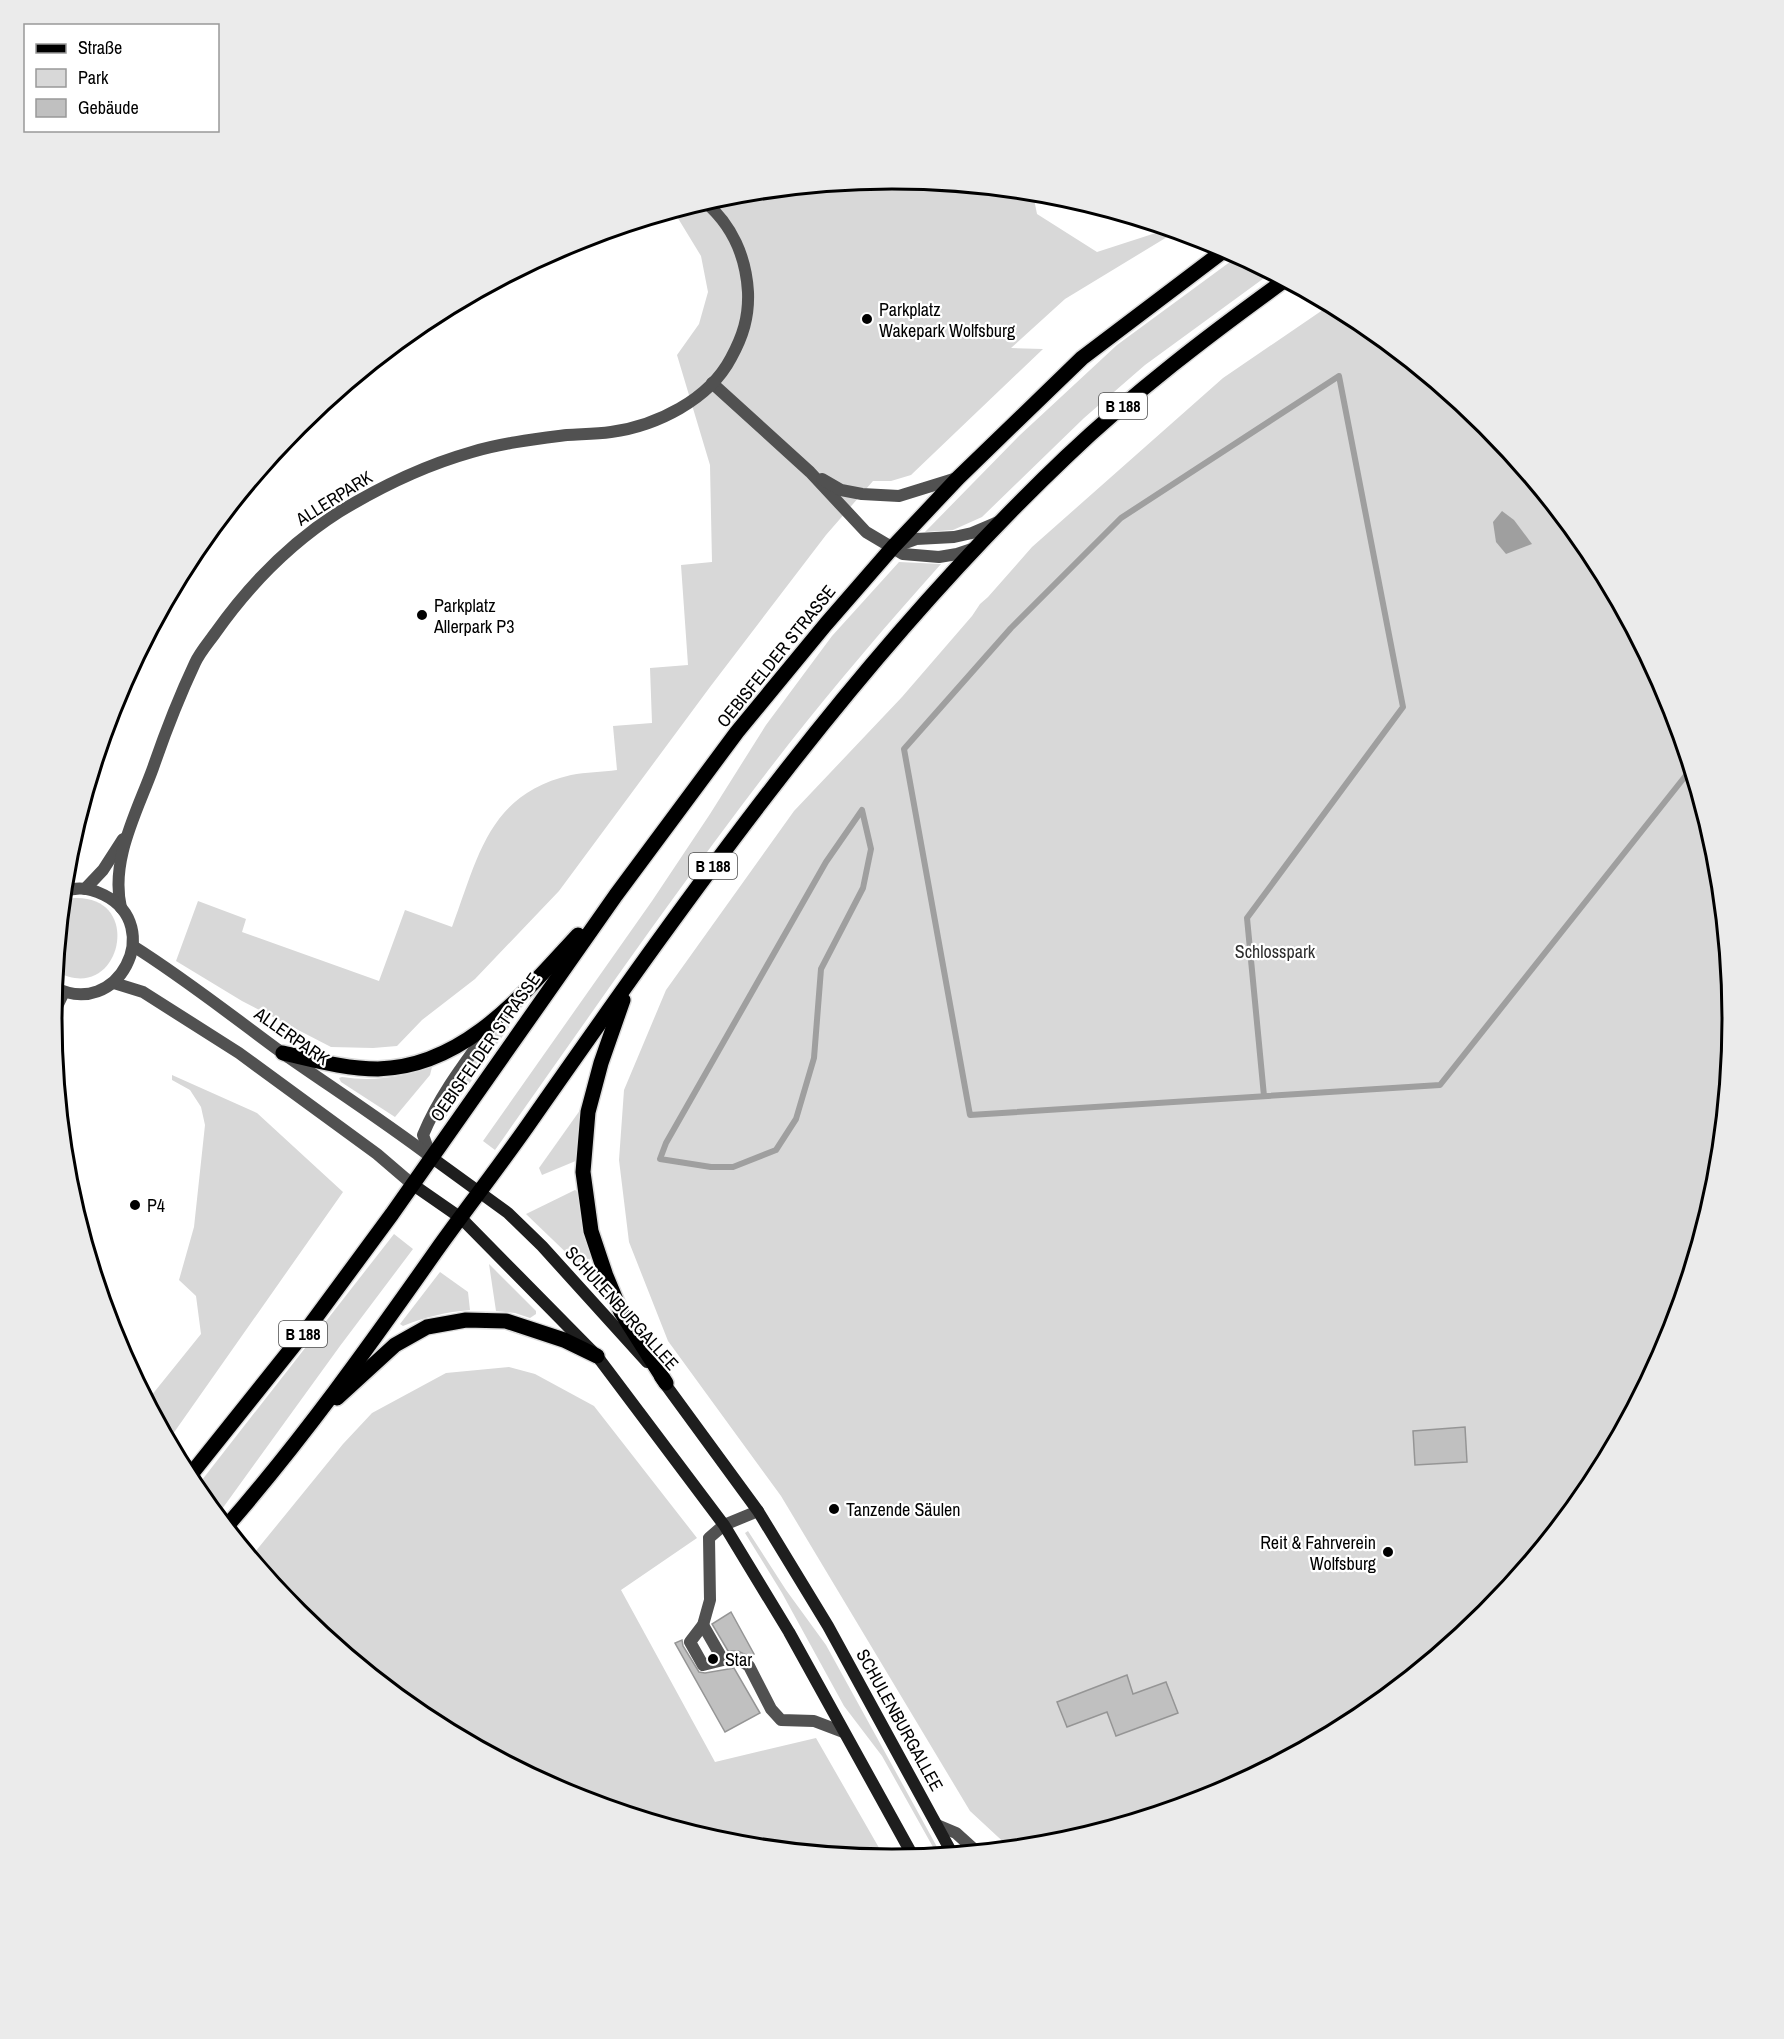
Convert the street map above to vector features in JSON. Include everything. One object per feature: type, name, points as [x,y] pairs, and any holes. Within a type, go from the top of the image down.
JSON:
[{"type":"main road","name":"OEBISFELDER STRASSE","points":[[431,1157],[616,895],[737,732],[893,547],[958,478],[1082,358],[1217,255]]},
{"type":"main road","name":"B 188","points":[[230,1522],[313,1420],[736,836],[800,751],[867,669],[975,548],[1069,454],[1158,376],[1278,285]]},
{"type":"main road","points":[[283,1053],[334,1065],[376,1069],[394,1068],[439,1055],[466,1041],[498,1018],[616,895]]},
{"type":"main road","points":[[629,983],[601,1063],[588,1112],[583,1172],[591,1231],[606,1276],[621,1312],[666,1383]]},
{"type":"main road","name":"B 188","points":[[194,1470],[311,1324],[431,1157]]},
{"type":"main road","points":[[313,1420],[394,1345],[427,1327],[466,1320],[506,1322],[564,1340],[597,1356]]},
{"type":"street","name":"ALLERPARK","points":[[431,1157],[133,946],[128,920],[121,908],[117,893],[118,876],[127,834],[164,734],[196,661],[236,605],[257,581],[279,558],[316,529],[340,512],[430,466],[473,452],[515,443],[566,435],[612,432],[646,424],[677,410],[712,383],[726,368],[742,338],[748,311],[743,260],[729,228],[713,209]]},
{"type":"street","points":[[712,383],[810,472],[866,532],[903,554],[939,557],[975,548]]},
{"type":"street","points":[[810,472],[841,490],[862,494],[899,496],[958,478]]},
{"type":"street","points":[[893,547],[916,539],[930,540],[963,535],[1001,521]]},
{"type":"street","name":"ALLERPARK","points":[[85,889],[103,870],[127,834]]},
{"type":"street","points":[[72,891],[85,889],[97,892],[110,898],[121,908]]},
{"type":"street","points":[[63,991],[84,995],[98,992],[114,983],[129,962],[133,946]]},
{"type":"street","points":[[114,983],[143,992],[239,1053],[377,1154],[412,1184],[461,1218],[597,1356],[724,1525],[789,1632],[909,1849]]},
{"type":"street","points":[[431,1157],[423,1135],[432,1113],[498,1018]]},
{"type":"street","name":"SCHULENBURGALLEE","points":[[431,1157],[508,1213],[542,1246],[666,1383],[758,1511],[828,1626],[948,1848]]},
{"type":"street","points":[[758,1511],[724,1525],[709,1538],[710,1600],[703,1625],[690,1642],[703,1665],[738,1659],[749,1666],[771,1709],[781,1720],[814,1721],[843,1732]]},
{"type":"street","points":[[703,1625],[723,1660]]},
{"type":"street","points":[[937,1825],[956,1833],[970,1846]]},
{"type":"green space","points":[[892,189],[946,191],[1035,202],[1037,214],[1097,252],[1157,232],[1168,236],[1065,299],[1011,348],[1043,349],[911,475],[891,481],[873,481],[826,535],[559,891],[475,979],[422,1020],[397,1046],[331,1047],[242,1001],[176,961],[198,901],[246,919],[242,932],[379,981],[405,910],[452,927],[479,854],[490,832],[504,813],[521,797],[543,784],[571,775],[617,770],[613,726],[652,723],[650,668],[688,665],[681,565],[712,562],[710,465],[677,355],[699,324],[708,292],[701,256],[677,217],[784,196],[838,191]]},
{"type":"green space","points":[[1230,262],[1264,278],[1145,365],[1084,418],[982,517],[953,530],[925,532],[1020,435],[1117,345]]},
{"type":"green space","name":"Schlosspark","points":[[1323,310],[1398,361],[1440,395],[1479,432],[1551,514],[1583,558],[1611,604],[1637,652],[1659,702],[1678,753],[1707,857],[1721,965],[1722,1020],[1721,1074],[1707,1182],[1678,1286],[1659,1337],[1637,1387],[1611,1435],[1583,1481],[1551,1525],[1479,1607],[1440,1644],[1398,1678],[1307,1739],[1210,1787],[1107,1822],[1004,1842],[970,1811],[781,1496],[668,1341],[629,1242],[619,1160],[624,1090],[666,990],[794,811],[902,697],[980,604],[1032,547],[1223,378]]},
{"type":"green space","points":[[899,562],[941,564],[844,676],[750,794],[495,1150],[483,1141],[652,901],[766,725],[832,636]]},
{"type":"green space","points":[[71,899],[97,902],[111,913],[117,930],[116,947],[109,963],[96,975],[78,978],[63,973]]},
{"type":"green space","points":[[508,1022],[509,1027],[446,1117],[439,1112],[492,1036]]},
{"type":"green space","points":[[432,1067],[430,1075],[395,1117],[341,1082],[339,1078],[388,1078]]},
{"type":"green space","points":[[172,1075],[257,1113],[343,1192],[173,1434],[152,1395],[201,1334],[196,1296],[179,1280],[194,1227],[205,1125],[201,1107],[190,1090],[172,1080]]},
{"type":"green space","points":[[583,1106],[578,1160],[542,1175],[539,1168]]},
{"type":"green space","points":[[575,1190],[579,1193],[592,1256],[586,1265],[578,1264],[526,1214]]},
{"type":"green space","points":[[394,1234],[413,1249],[222,1509],[201,1481]]},
{"type":"green space","points":[[489,1264],[536,1311],[536,1314],[530,1318],[515,1313],[496,1311]]},
{"type":"green space","points":[[440,1272],[468,1292],[470,1310],[436,1315],[403,1326],[400,1324]]},
{"type":"green space","points":[[509,1367],[535,1374],[594,1406],[697,1538],[621,1590],[715,1762],[816,1738],[880,1850],[784,1843],[730,1834],[677,1822],[574,1787],[477,1739],[386,1678],[344,1644],[268,1567],[255,1552],[343,1444],[372,1413],[446,1373]]},
{"type":"green space","points":[[748,1531],[786,1590],[826,1645],[938,1848],[934,1848],[882,1756],[844,1706],[782,1593],[745,1533]]},
{"type":"shaded area","points":[[1502,511],[1514,520],[1532,544],[1506,554],[1496,542],[1493,522]]},
{"type":"building","points":[[1465,1427],[1467,1462],[1415,1465],[1413,1431]]},
{"type":"building","points":[[731,1612],[754,1654],[750,1657],[738,1651],[728,1651],[712,1624]]},
{"type":"building","points":[[682,1640],[683,1646],[699,1672],[734,1668],[760,1713],[725,1732],[675,1643]]},
{"type":"building","points":[[1127,1675],[1133,1694],[1166,1682],[1178,1713],[1116,1736],[1107,1712],[1067,1727],[1057,1702]]},
{"type":"waterway","points":[[1264,1096],[1247,918],[1403,707],[1339,376],[1121,518],[1011,628],[904,749],[970,1115],[1440,1085],[1685,776]]},
{"type":"waterway","points":[[862,810],[871,849],[863,888],[821,969],[814,1058],[796,1119],[776,1150],[733,1167],[711,1167],[660,1159],[666,1143],[826,862],[862,810]]},
{"type":"place","name":"Parkplatz Wakepark Wolfsburg","points":[[867,319]]},
{"type":"place","name":"Parkplatz Allerpark P3","points":[[422,615]]},
{"type":"place","name":"P4","points":[[135,1205]]},
{"type":"place","name":"Tanzende Säulen","points":[[834,1509]]},
{"type":"place","name":"Reit & Fahrverein Wolfsburg","points":[[1388,1552]]},
{"type":"place","name":"Star","points":[[713,1659]]}]
